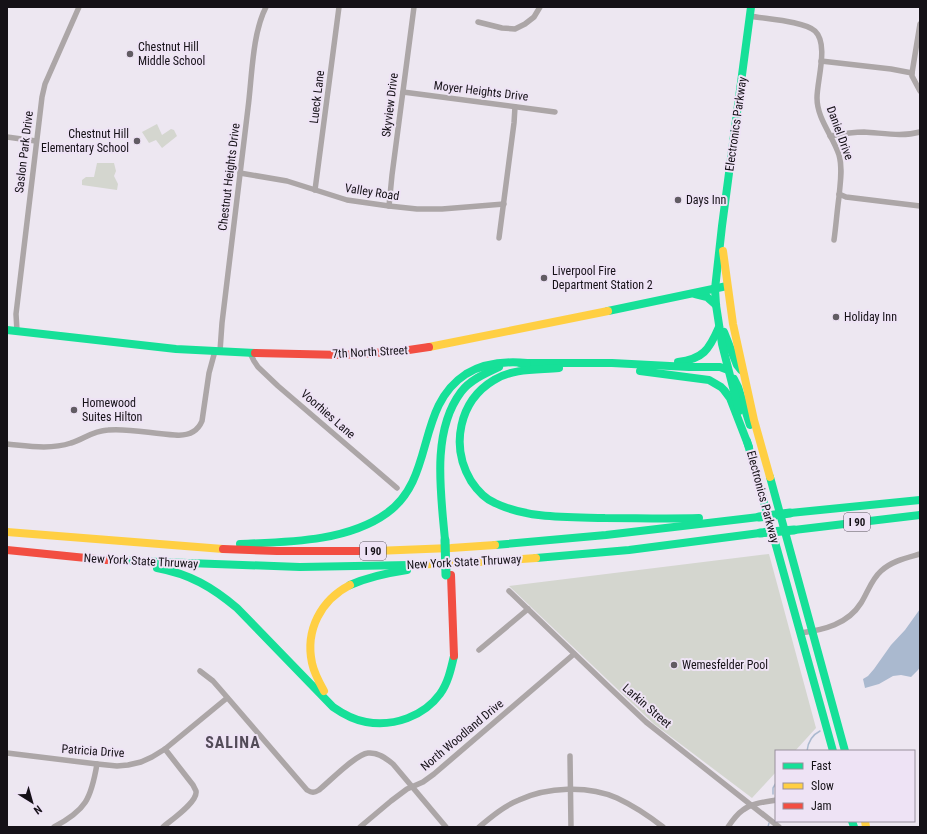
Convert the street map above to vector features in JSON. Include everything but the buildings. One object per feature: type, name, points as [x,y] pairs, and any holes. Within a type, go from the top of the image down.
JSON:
[{"type":"main road","name":"Electronics Parkway","points":[[751,12],[715,288],[717,310],[722,344],[728,370],[833,750]]},
{"type":"main road","name":"Electronics Parkway","points":[[721,241],[733,324],[754,420],[845,750]]},
{"type":"main road","name":"7th North Street","points":[[7,330],[176,349],[250,353],[344,355],[402,352],[438,346],[727,286]]},
{"type":"main road","points":[[690,294],[702,295],[710,299],[717,310],[726,340],[736,365],[743,372]]},
{"type":"main road","points":[[638,368],[695,359],[710,346],[719,327]]},
{"type":"main road","points":[[176,546],[274,542],[316,538],[364,527],[387,513],[401,499],[414,478],[419,466],[436,409],[444,394],[454,383],[466,373],[479,367],[497,362],[513,361],[527,363]]},
{"type":"main road","points":[[104,560],[167,569],[207,584],[223,595],[237,608],[333,707],[354,720],[376,724],[388,724],[412,717],[429,705],[440,694],[447,682],[452,668],[454,656],[441,460],[444,432],[452,406],[465,388],[480,376],[499,367],[512,364],[612,363],[709,380],[726,391],[731,400],[749,447]]},
{"type":"main road","points":[[446,540],[445,463],[449,430],[453,414],[468,391],[487,376],[503,370],[516,368],[720,367],[728,370],[743,372]]},
{"type":"main road","points":[[559,368],[517,372],[494,380],[480,391],[465,412],[461,424],[459,441],[461,458],[467,474],[480,492],[489,500],[513,510],[530,514],[586,517],[739,519]]},
{"type":"main road","points":[[728,370],[738,387],[754,438],[768,472]]},
{"type":"main road","name":"New York State Thruway","points":[[7,532],[214,549],[277,551],[381,551],[532,542],[606,535],[790,513],[920,500]]},
{"type":"main road","name":"New York State Thruway","points":[[7,550],[104,560],[300,567],[441,564],[585,554],[920,515]]},
{"type":"main road","points":[[441,564],[386,574],[348,586],[331,599],[323,608],[316,620],[312,632],[310,643],[310,660],[317,681],[323,690],[339,707],[348,712],[371,720],[392,719],[406,715],[419,708],[433,696],[445,676],[450,655],[448,575]]},
{"type":"main road","points":[[827,732],[836,750]]},
{"type":"street","name":"Saslon Park Drive","points":[[17,331],[16,314],[42,97],[45,84],[79,7]]},
{"type":"street","name":"Chestnut Heights Drive","points":[[7,444],[48,448],[72,443],[92,433],[106,430],[117,429],[186,435],[193,432],[200,426],[209,373],[217,351],[222,323],[254,54],[260,23],[266,7]]},
{"type":"street","name":"Lueck Lane","points":[[315,190],[339,7]]},
{"type":"street","name":"Skyview Drive","points":[[389,206],[414,7]]},
{"type":"street","points":[[478,22],[502,28],[515,29],[534,17],[540,7]]},
{"type":"street","name":"Daniel Drive","points":[[751,12],[807,26],[815,31],[820,37],[822,46],[822,61],[818,80],[818,108],[839,154],[841,166],[834,240]]},
{"type":"street","points":[[920,24],[912,73],[912,76],[920,91]]},
{"type":"street","points":[[822,61],[912,73]]},
{"type":"street","name":"Moyer Heights Drive","points":[[403,92],[555,112]]},
{"type":"street","points":[[499,238],[515,107]]},
{"type":"street","points":[[830,136],[858,132],[892,134],[915,134],[920,132]]},
{"type":"street","points":[[7,137],[36,141]]},
{"type":"street","name":"Valley Road","points":[[240,173],[282,180],[347,200],[389,206],[417,209],[442,209],[504,204]]},
{"type":"street","points":[[839,194],[846,197],[920,206]]},
{"type":"street","name":"Voorhies Lane","points":[[250,353],[258,367],[278,386],[397,488]]},
{"type":"street","points":[[800,633],[822,630],[849,617],[861,603],[880,572],[889,565],[920,554]]},
{"type":"street","name":"Larkin Street","points":[[509,591],[646,722],[779,827]]},
{"type":"street","points":[[479,650],[528,609]]},
{"type":"street","name":"North Woodland Drive","points":[[360,827],[391,801],[434,774],[574,654]]},
{"type":"street","points":[[200,670],[213,681],[307,790],[314,792],[319,790],[362,754],[369,752],[378,754],[393,764],[446,827]]},
{"type":"street","name":"Patricia Drive","points":[[7,753],[117,766],[141,762],[165,749],[227,698]]},
{"type":"street","points":[[163,827],[185,809],[192,801],[196,791],[165,749]]},
{"type":"street","points":[[570,756],[571,827]]},
{"type":"street","points":[[54,827],[67,820],[86,803],[94,784],[97,764]]},
{"type":"street","points":[[479,827],[498,812],[533,794],[554,790],[571,789],[590,791],[616,797],[640,810],[663,827]]},
{"type":"street","points":[[728,827],[743,809],[752,805],[775,800]]},
{"type":"shaded area","points":[[157,124],[162,135],[171,129],[174,130],[177,136],[162,148],[156,140],[149,143],[142,132]]},
{"type":"shaded area","points":[[97,163],[114,163],[116,171],[114,176],[118,184],[117,190],[82,185],[82,180],[86,177],[94,177]]},
{"type":"shaded area","points":[[769,554],[816,728],[796,750],[775,750],[775,773],[752,798],[654,724],[509,586]]},
{"type":"water","points":[[920,609],[920,667],[918,670],[911,677],[901,675],[893,676],[879,684],[865,688],[863,679],[874,669]]},
{"type":"waterway","points":[[807,750],[811,739],[820,731]]},
{"type":"waterway","points":[[773,794],[773,788],[775,785]]},
{"type":"waterway","points":[[768,827],[769,823]]},
{"type":"traffic: fast","points":[[739,411],[722,344],[715,289],[751,7]]},
{"type":"traffic: fast","points":[[608,311],[727,286]]},
{"type":"traffic: fast","points":[[695,294],[707,297],[716,305]]},
{"type":"traffic: fast","points":[[678,362],[687,361],[704,352],[712,342],[719,327]]},
{"type":"traffic: fast","points":[[7,330],[176,349],[255,353]]},
{"type":"traffic: fast","points":[[724,332],[737,365],[741,370]]},
{"type":"traffic: fast","points":[[240,544],[297,541],[335,535],[354,530],[371,523],[387,513],[402,498],[413,481],[439,405],[450,388],[466,374],[480,367],[511,362],[527,363]]},
{"type":"traffic: fast","points":[[520,363],[612,363],[720,367],[728,370]]},
{"type":"traffic: fast","points":[[445,540],[440,484],[440,464],[445,426],[452,408],[461,392],[478,377],[499,367]]},
{"type":"traffic: fast","points":[[559,368],[526,370],[509,373],[494,380],[482,389],[473,400],[466,412],[460,439],[461,453],[465,467],[471,481],[479,491],[495,503],[535,515],[577,517],[699,518]]},
{"type":"traffic: fast","points":[[640,371],[709,380],[721,387],[730,398],[749,447]]},
{"type":"traffic: fast","points":[[734,379],[750,425]]},
{"type":"traffic: fast","points":[[747,441],[833,750]]},
{"type":"traffic: fast","points":[[770,477],[845,750]]},
{"type":"traffic: fast","points":[[790,513],[920,500]]},
{"type":"traffic: fast","points":[[759,517],[790,513]]},
{"type":"traffic: fast","points":[[794,530],[920,515]]},
{"type":"traffic: fast","points":[[495,545],[606,535],[759,517]]},
{"type":"traffic: fast","points":[[760,533],[794,530]]},
{"type":"traffic: fast","points":[[536,558],[629,550],[760,533]]},
{"type":"traffic: fast","points":[[445,540],[446,575]]},
{"type":"traffic: fast","points":[[106,560],[300,567],[410,565]]},
{"type":"traffic: fast","points":[[157,568],[180,574],[200,582],[228,600],[333,707],[357,720],[387,723],[398,721],[417,714],[433,702],[443,690],[449,676],[454,656]]},
{"type":"traffic: fast","points":[[350,585],[392,572],[407,570]]},
{"type":"traffic: fast","points":[[852,822],[854,827]]},
{"type":"traffic: slow","points":[[723,251],[733,324],[754,420],[770,477]]},
{"type":"traffic: slow","points":[[429,347],[608,311]]},
{"type":"traffic: slow","points":[[7,532],[223,549]]},
{"type":"traffic: slow","points":[[375,551],[495,545]]},
{"type":"traffic: slow","points":[[410,565],[536,558]]},
{"type":"traffic: slow","points":[[324,691],[315,674],[312,663],[310,651],[313,628],[323,608],[340,591],[350,585]]},
{"type":"traffic: slow","points":[[865,822],[866,827]]},
{"type":"traffic: jam","points":[[255,353],[343,355],[402,351],[429,347]]},
{"type":"traffic: jam","points":[[223,549],[277,551],[375,551]]},
{"type":"traffic: jam","points":[[7,550],[106,560]]},
{"type":"traffic: jam","points":[[451,575],[454,656]]},
{"type":"place","name":"Chestnut Hill Middle School","points":[[130,54]]},
{"type":"place","name":"Chestnut Hill Elementary School","points":[[137,141]]},
{"type":"place","name":"Days Inn","points":[[678,200]]},
{"type":"place","name":"Liverpool Fire Department Station 2","points":[[544,278]]},
{"type":"place","name":"Holiday Inn","points":[[836,317]]},
{"type":"place","name":"Homewood Suites Hilton","points":[[74,410]]},
{"type":"place","name":"Wemesfelder Pool","points":[[674,665]]},
{"type":"district","name":"SALINA","points":[[233,742]]}]
